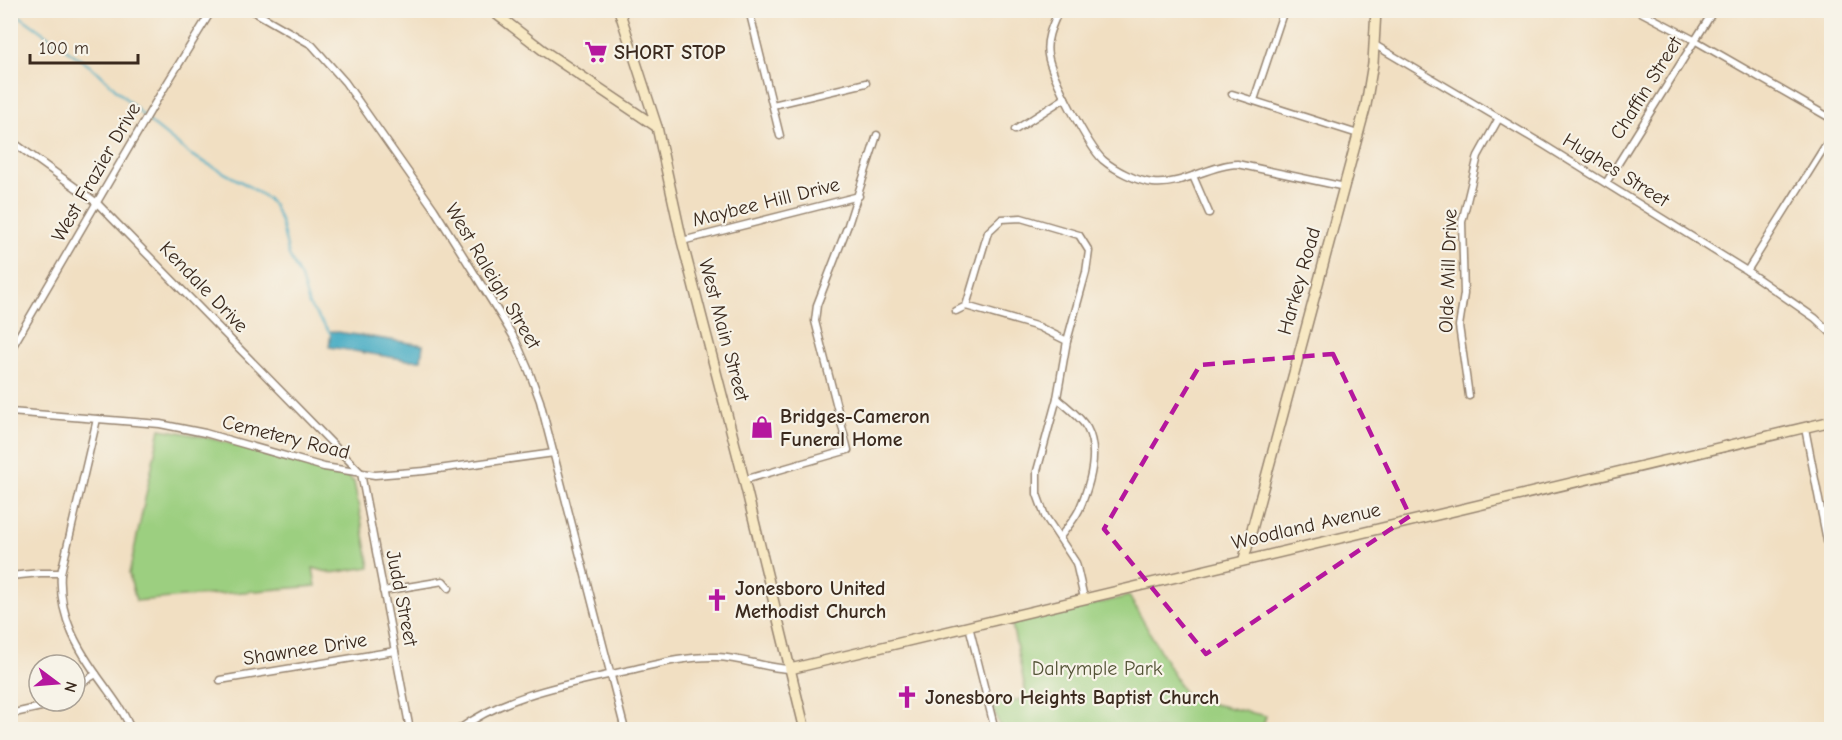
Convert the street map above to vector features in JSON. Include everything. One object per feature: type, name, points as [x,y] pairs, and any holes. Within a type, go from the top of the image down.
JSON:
[{"type":"street","name":"West Frazier Drive","points":[[10,351],[212,10]]},
{"type":"street","name":"West Raleigh Street","points":[[251,10],[312,45],[345,82],[400,159],[516,341],[540,401],[625,729]]},
{"type":"street","points":[[491,10],[544,51],[657,127]]},
{"type":"street","name":"West Main Street","points":[[619,10],[657,127],[682,241],[805,729]]},
{"type":"street","points":[[749,10],[780,136]]},
{"type":"street","points":[[1059,10],[1049,36],[1047,54],[1065,98],[1094,150],[1112,166],[1138,179],[1153,183],[1193,176],[1221,165],[1237,164],[1345,187]]},
{"type":"street","points":[[1254,100],[1284,10]]},
{"type":"street","name":"Harkey Road","points":[[1244,559],[1358,134],[1370,83],[1375,45],[1376,10]]},
{"type":"street","points":[[1637,10],[1696,40],[1832,119]]},
{"type":"street","name":"Chaffin Street","points":[[1606,183],[1714,10]]},
{"type":"street","name":"Hughes Street","points":[[1375,45],[1606,183],[1747,271],[1815,318],[1832,334]]},
{"type":"street","points":[[773,105],[866,83]]},
{"type":"street","points":[[1232,94],[1358,134]]},
{"type":"street","points":[[1015,130],[1065,98]]},
{"type":"street","name":"Olde Mill Drive","points":[[1469,396],[1459,326],[1464,294],[1462,222],[1478,156],[1499,118]]},
{"type":"street","points":[[744,480],[848,450],[815,321],[817,305],[826,278],[859,196],[877,135]]},
{"type":"street","points":[[1747,271],[1832,135]]},
{"type":"street","name":"Kendale Drive","points":[[10,140],[97,203],[361,473]]},
{"type":"street","points":[[1193,176],[1209,213]]},
{"type":"street","name":"Maybee Hill Drive","points":[[682,241],[859,196]]},
{"type":"street","points":[[966,306],[988,232],[1002,219],[1021,218],[1079,235],[1089,251],[1086,272],[1067,341],[1057,398],[1037,471],[1037,494],[1045,516],[1076,563],[1084,598]]},
{"type":"street","points":[[956,311],[966,306],[1039,327],[1067,341]]},
{"type":"street","points":[[1057,398],[1087,428],[1093,459],[1088,484],[1078,511],[1060,537]]},
{"type":"street","name":"Cemetery Road","points":[[10,412],[160,424],[205,433],[324,467],[375,475],[398,474],[554,453]]},
{"type":"street","points":[[98,419],[61,573],[60,588],[67,623],[78,649],[120,707],[131,729]]},
{"type":"street","name":"Woodland Avenue","points":[[790,669],[1244,559],[1832,421]]},
{"type":"street","points":[[1805,428],[1828,546]]},
{"type":"street","name":"Judd Street","points":[[361,473],[410,729]]},
{"type":"street","points":[[10,576],[61,573]]},
{"type":"street","points":[[383,591],[443,581],[449,588]]},
{"type":"street","points":[[969,626],[995,729]]},
{"type":"street","name":"Shawnee Drive","points":[[220,680],[395,651]]},
{"type":"street","points":[[458,729],[497,707],[534,693],[687,658],[718,657],[752,662],[772,668],[790,669]]},
{"type":"street","points":[[87,680],[96,675]]},
{"type":"street","points":[[10,714],[27,711]]},
{"type":"highlighted area","points":[[1333,354],[1410,516],[1206,654],[1104,529],[1200,365]]},
{"type":"green space","points":[[160,429],[231,444],[347,476],[354,482],[370,567],[331,573],[313,568],[316,586],[136,601],[129,574]]},
{"type":"green space","name":"Dalrymple Park","points":[[1129,596],[1187,698],[1266,716],[1262,729],[1001,730],[992,705],[1027,698],[1012,624]]},
{"type":"water","points":[[331,331],[423,345],[421,360],[408,360],[329,347]]},
{"type":"waterway","points":[[11,10],[98,72],[152,124],[191,155],[268,199],[281,222],[289,256],[301,278],[309,305],[331,334]]},
{"type":"place","name":"SHORT STOP","points":[[596,52]]},
{"type":"place","name":"Bridges-Cameron Funeral Home","points":[[762,427]]},
{"type":"place","name":"Jonesboro United Methodist Church","points":[[717,600]]},
{"type":"place","name":"Jonesboro Heights Baptist Church","points":[[907,697]]}]
